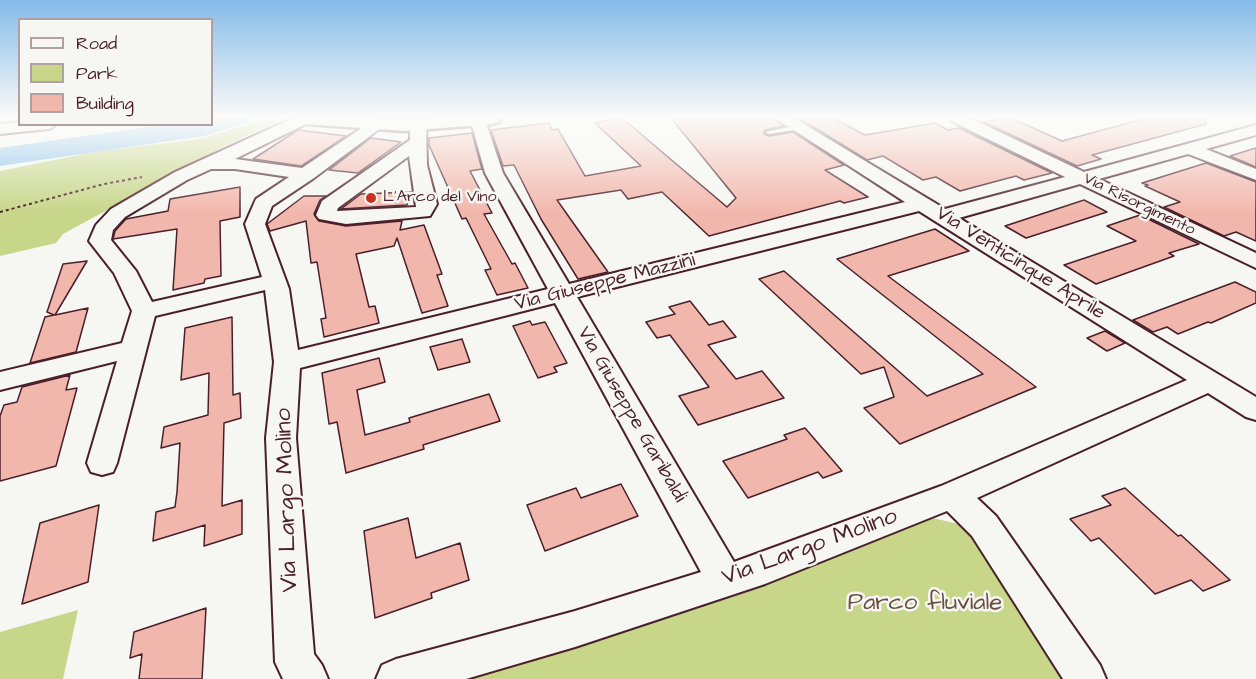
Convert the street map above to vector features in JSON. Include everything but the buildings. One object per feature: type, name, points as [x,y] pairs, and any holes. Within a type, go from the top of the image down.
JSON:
[{"type":"street","points":[[102,464],[144,311],[125,271],[100,244],[103,230],[118,213],[182,176],[238,150]]},
{"type":"street","name":"Via Largo Molino","points":[[308,679],[295,662],[281,438],[287,363],[275,281],[255,224],[264,203],[344,150]]},
{"type":"street","points":[[398,150],[329,205],[326,215],[346,218],[423,212],[427,204],[418,165],[418,150]]},
{"type":"street","name":"Via Giuseppe Garibaldi","points":[[490,150],[494,173],[725,580]]},
{"type":"street","name":"Via Venticinque Aprile","points":[[826,150],[943,216],[1256,410]]},
{"type":"street","name":"Via Risorgimento","points":[[1024,150],[1256,261]]},
{"type":"street","points":[[943,216],[1183,150]]},
{"type":"street","points":[[1193,150],[1256,175]]},
{"type":"street","points":[[208,164],[235,164],[308,174]]},
{"type":"street","name":"Via Giuseppe Mazzini","points":[[287,363],[922,204]]},
{"type":"street","points":[[144,311],[275,281]]},
{"type":"street","points":[[0,381],[133,349]]},
{"type":"street","name":"Via Largo Molino","points":[[396,679],[575,629],[765,568],[952,495],[1111,427],[1210,381]]},
{"type":"street","points":[[952,495],[984,526],[1086,679]]},
{"type":"path","points":[[0,213],[104,184],[144,176]]},
{"type":"green space","points":[[112,150],[218,150],[63,234],[56,243],[0,256],[0,171]]},
{"type":"green space","name":"Parco fluviale","points":[[933,518],[958,524],[974,540],[1069,679],[469,679],[899,532]]},
{"type":"green space","points":[[78,610],[63,679],[0,679],[0,632]]},
{"type":"waterway","points":[[0,157],[39,150]]},
{"type":"place","name":"L'Arco del Vino","points":[[371,198]]}]
